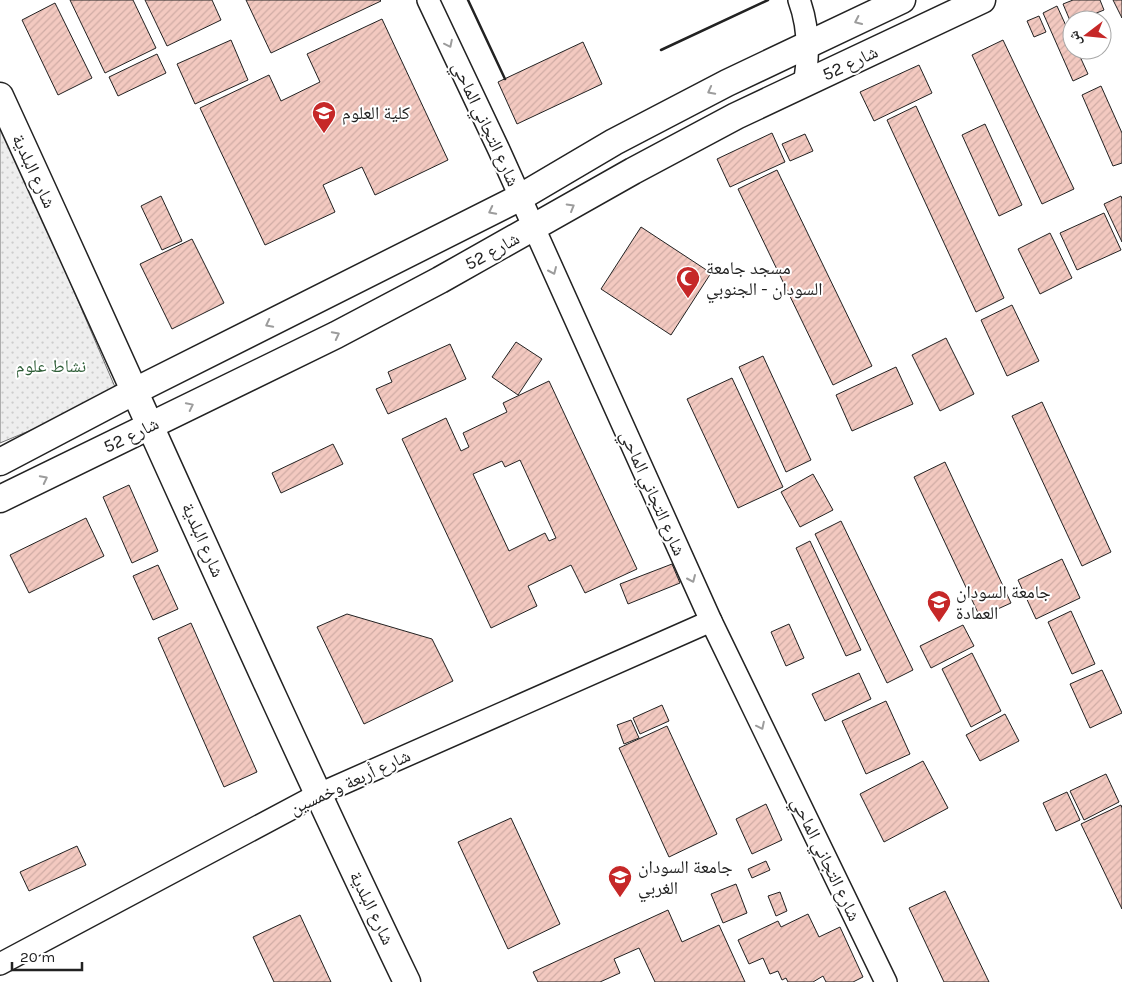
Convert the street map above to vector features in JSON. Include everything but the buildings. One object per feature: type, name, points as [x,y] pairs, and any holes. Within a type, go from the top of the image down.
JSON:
[{"type":"street","name":"شارع التجاني الماحي","points":[[428,0],[499,150],[711,621],[886,982]]},
{"type":"street","name":"شارع 52","points":[[0,462],[135,391],[519,198],[614,142],[807,44],[902,0]]},
{"type":"street","name":"شارع 52","points":[[0,499],[336,335],[736,116],[982,0]]},
{"type":"street","points":[[800,1],[807,44],[808,64],[804,85]]},
{"type":"street","name":"شارع البلدية","points":[[0,96],[152,425],[318,795],[407,982]]},
{"type":"street","name":"شارع أربعة وخمسين","points":[[0,964],[318,795],[711,621]]},
{"type":"green space","name":"نشاط علوم","points":[[0,119],[118,394],[0,443]]},
{"type":"wall","points":[[468,0],[505,79]]},
{"type":"wall","points":[[661,50],[768,0]]},
{"type":"place","name":"كلية العلوم","points":[[324,134]]},
{"type":"place","name":"مسجد جامعة السودان - الجنوبي","points":[[688,299]]},
{"type":"place","name":"جامعة السودان العمادة","points":[[939,623]]},
{"type":"place","name":"جامعة السودان الغربي","points":[[620,898]]}]
